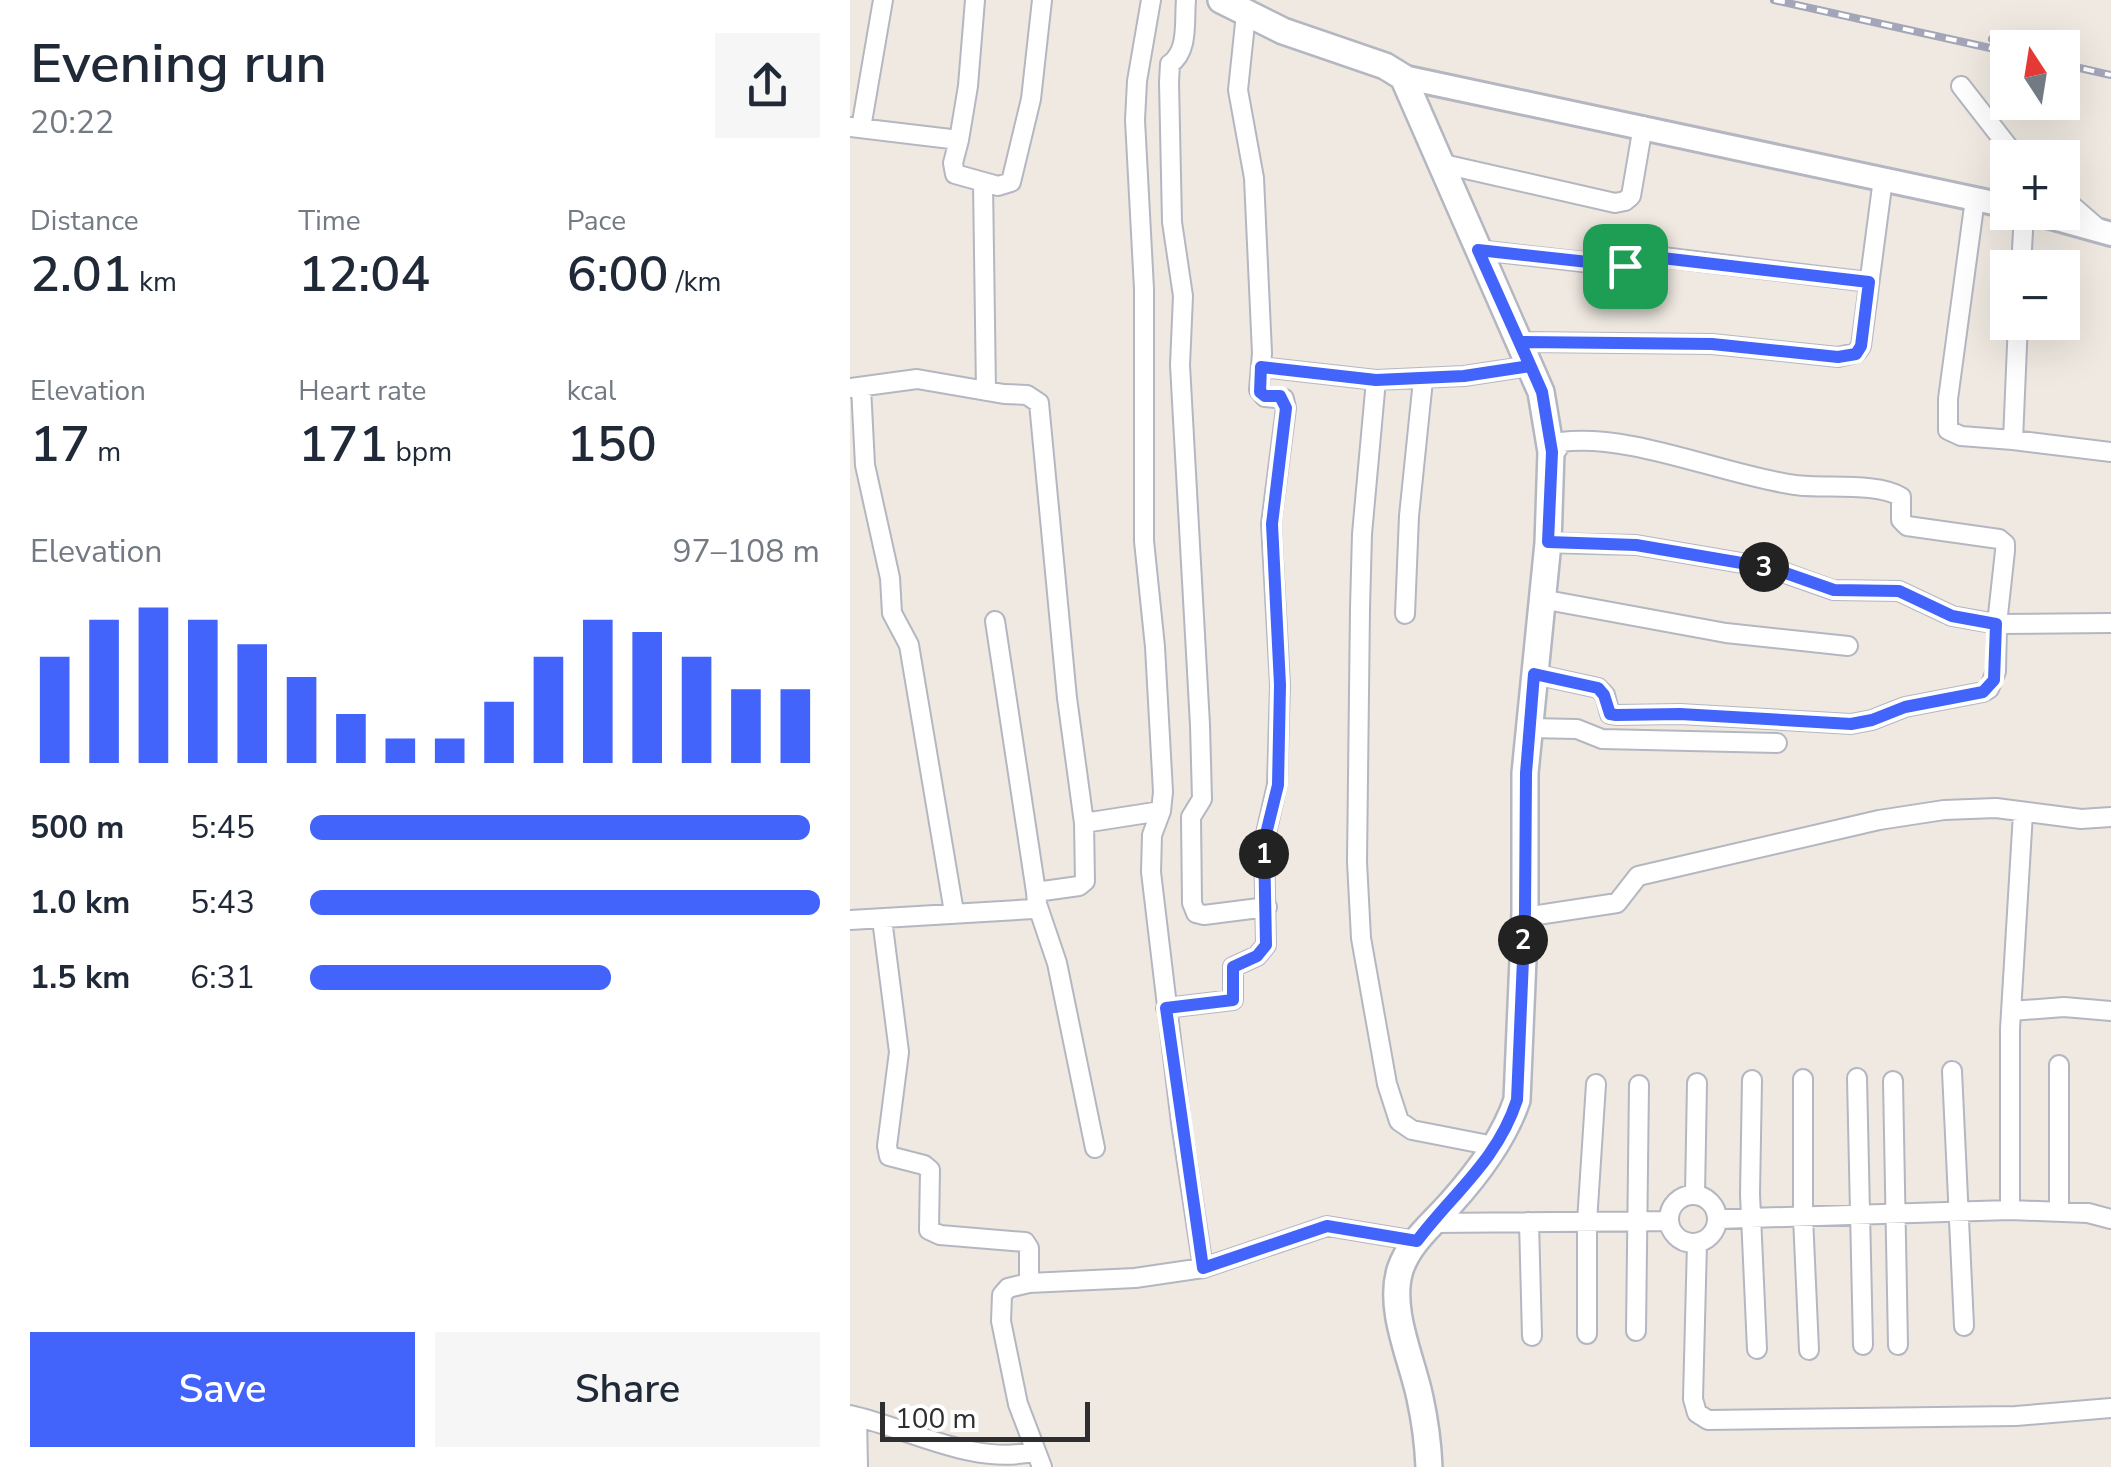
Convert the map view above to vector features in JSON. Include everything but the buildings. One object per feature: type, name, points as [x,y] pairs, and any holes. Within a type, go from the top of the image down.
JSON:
[{"type":"main road","points":[[1222,0],[1283,31],[1385,66],[1403,78],[1542,392],[1552,452],[1548,542],[1529,728],[1517,1100],[1510,1119],[1473,1179],[1423,1232],[1400,1270],[1397,1288],[1400,1317],[1421,1401],[1429,1467]]},
{"type":"street","points":[[883,0],[856,128],[960,140]]},
{"type":"street","points":[[975,0],[968,86],[953,163],[955,174],[1006,185],[1015,176],[1031,99],[1042,0]]},
{"type":"street","points":[[1151,0],[1137,82],[1136,120],[1144,289],[1144,541],[1158,686],[1162,811],[1152,834],[1151,872],[1203,1268]]},
{"type":"street","points":[[1186,0],[1183,47],[1180,58],[1170,64],[1169,82],[1172,222],[1183,296],[1180,365],[1200,725],[1202,799],[1191,817],[1192,903],[1196,914],[1204,915],[1267,907]]},
{"type":"street","points":[[1166,1008],[1235,998],[1231,970],[1265,949],[1264,842],[1278,785],[1280,685],[1272,524],[1286,408],[1280,396],[1260,392],[1254,178],[1238,90],[1246,14]]},
{"type":"street","points":[[1403,78],[1990,202]]},
{"type":"street","points":[[1961,86],[2003,140]]},
{"type":"street","points":[[1440,163],[1615,203],[1631,196],[1644,126]]},
{"type":"street","points":[[1261,367],[1376,380],[1423,380],[1525,354],[1712,344],[1848,357],[1861,346],[1883,179]]},
{"type":"street","points":[[983,182],[986,391]]},
{"type":"street","points":[[1975,199],[1948,399],[1948,430],[1961,436],[2111,452]]},
{"type":"street","points":[[2080,212],[2107,234]]},
{"type":"street","points":[[2080,226],[2107,234]]},
{"type":"street","points":[[1478,250],[1618,266],[1644,257],[1662,258],[1869,282]]},
{"type":"street","points":[[2012,440],[2017,340]]},
{"type":"street","points":[[850,920],[1030,910],[1036,898],[1086,882],[1084,823],[1064,674],[1040,411],[1032,396],[917,379],[856,388],[864,466],[890,578],[892,613],[909,645],[954,912]]},
{"type":"street","points":[[1376,380],[1362,534],[1360,608],[1357,862],[1361,938],[1387,1084],[1398,1121],[1412,1130],[1494,1146]]},
{"type":"street","points":[[1405,614],[1409,516],[1423,380]]},
{"type":"street","points":[[1534,674],[1598,688],[1610,714],[1616,715],[1680,714],[1851,724],[1989,688],[1996,671],[2003,541],[1907,526],[1901,520],[1901,498],[1894,493],[1797,485],[1593,442],[1561,442],[1552,452]]},
{"type":"street","points":[[1548,542],[1636,545],[1771,568],[1834,590],[1899,591],[1952,616],[1996,624],[2111,623]]},
{"type":"street","points":[[1541,599],[1726,634],[1848,646]]},
{"type":"street","points":[[995,621],[1036,898],[1058,962],[1095,1148]]},
{"type":"street","points":[[1529,728],[1577,729],[1602,739],[1777,743]]},
{"type":"street","points":[[1524,917],[1617,902],[1638,876],[1879,820],[1944,810],[1996,808],[2081,818],[2111,817]]},
{"type":"street","points":[[1084,823],[1162,811]]},
{"type":"street","points":[[2010,1210],[2011,1011],[2023,813]]},
{"type":"street","points":[[882,919],[898,1045],[889,1156],[930,1170],[929,1230],[1026,1242],[1029,1283]]},
{"type":"street","points":[[2011,1011],[2064,1007],[2111,1011]]},
{"type":"street","points":[[2059,1065],[2060,1210]]},
{"type":"street","points":[[1952,1071],[1964,1326]]},
{"type":"street","points":[[1857,1078],[1864,1345]]},
{"type":"street","points":[[1802,1079],[1808,1350]]},
{"type":"street","points":[[1752,1080],[1750,1218],[1756,1349]]},
{"type":"street","points":[[1894,1080],[1898,1345]]},
{"type":"street","points":[[1695,1194],[1696,1083]]},
{"type":"street","points":[[1587,1334],[1587,1222],[1596,1084]]},
{"type":"street","points":[[1636,1331],[1640,1085]]},
{"type":"street","points":[[1695,1194],[1710,1202],[1718,1219],[1714,1232],[1698,1242],[1677,1236],[1668,1221],[1677,1200],[1695,1194]]},
{"type":"street","points":[[1718,1219],[2060,1210],[2111,1220]]},
{"type":"street","points":[[858,1467],[854,1416],[986,1459],[1039,1459],[1018,1404],[1001,1321],[1002,1295],[1008,1288],[1029,1283],[1135,1278],[1203,1268],[1327,1226],[1423,1232],[1529,1222],[1668,1221]]},
{"type":"street","points":[[1529,1222],[1532,1336]]},
{"type":"street","points":[[1698,1242],[1693,1399],[1697,1413],[1708,1420],[2016,1416],[2111,1408]]},
{"type":"railway","points":[[1774,0],[1990,48]]},
{"type":"railway","points":[[2080,68],[2111,75]]},
{"type":"route","points":[[1478,250],[1625,266],[1644,257],[1662,258],[1869,282],[1861,346],[1856,354],[1838,357],[1712,344],[1520,342],[1542,392],[1552,452],[1548,542],[1636,545],[1771,568],[1834,590],[1899,591],[1945,614],[1996,624],[1994,680],[1983,692],[1905,707],[1851,724],[1680,714],[1616,715],[1610,714],[1598,688],[1534,674],[1526,773],[1517,1100],[1510,1119],[1473,1179],[1417,1241],[1327,1226],[1203,1268],[1166,1008],[1233,1000],[1231,970],[1257,956],[1266,945],[1264,842],[1278,785],[1280,685],[1271,547],[1286,402],[1280,396],[1260,392],[1261,367],[1376,380],[1423,380],[1530,366],[1478,250]]}]
